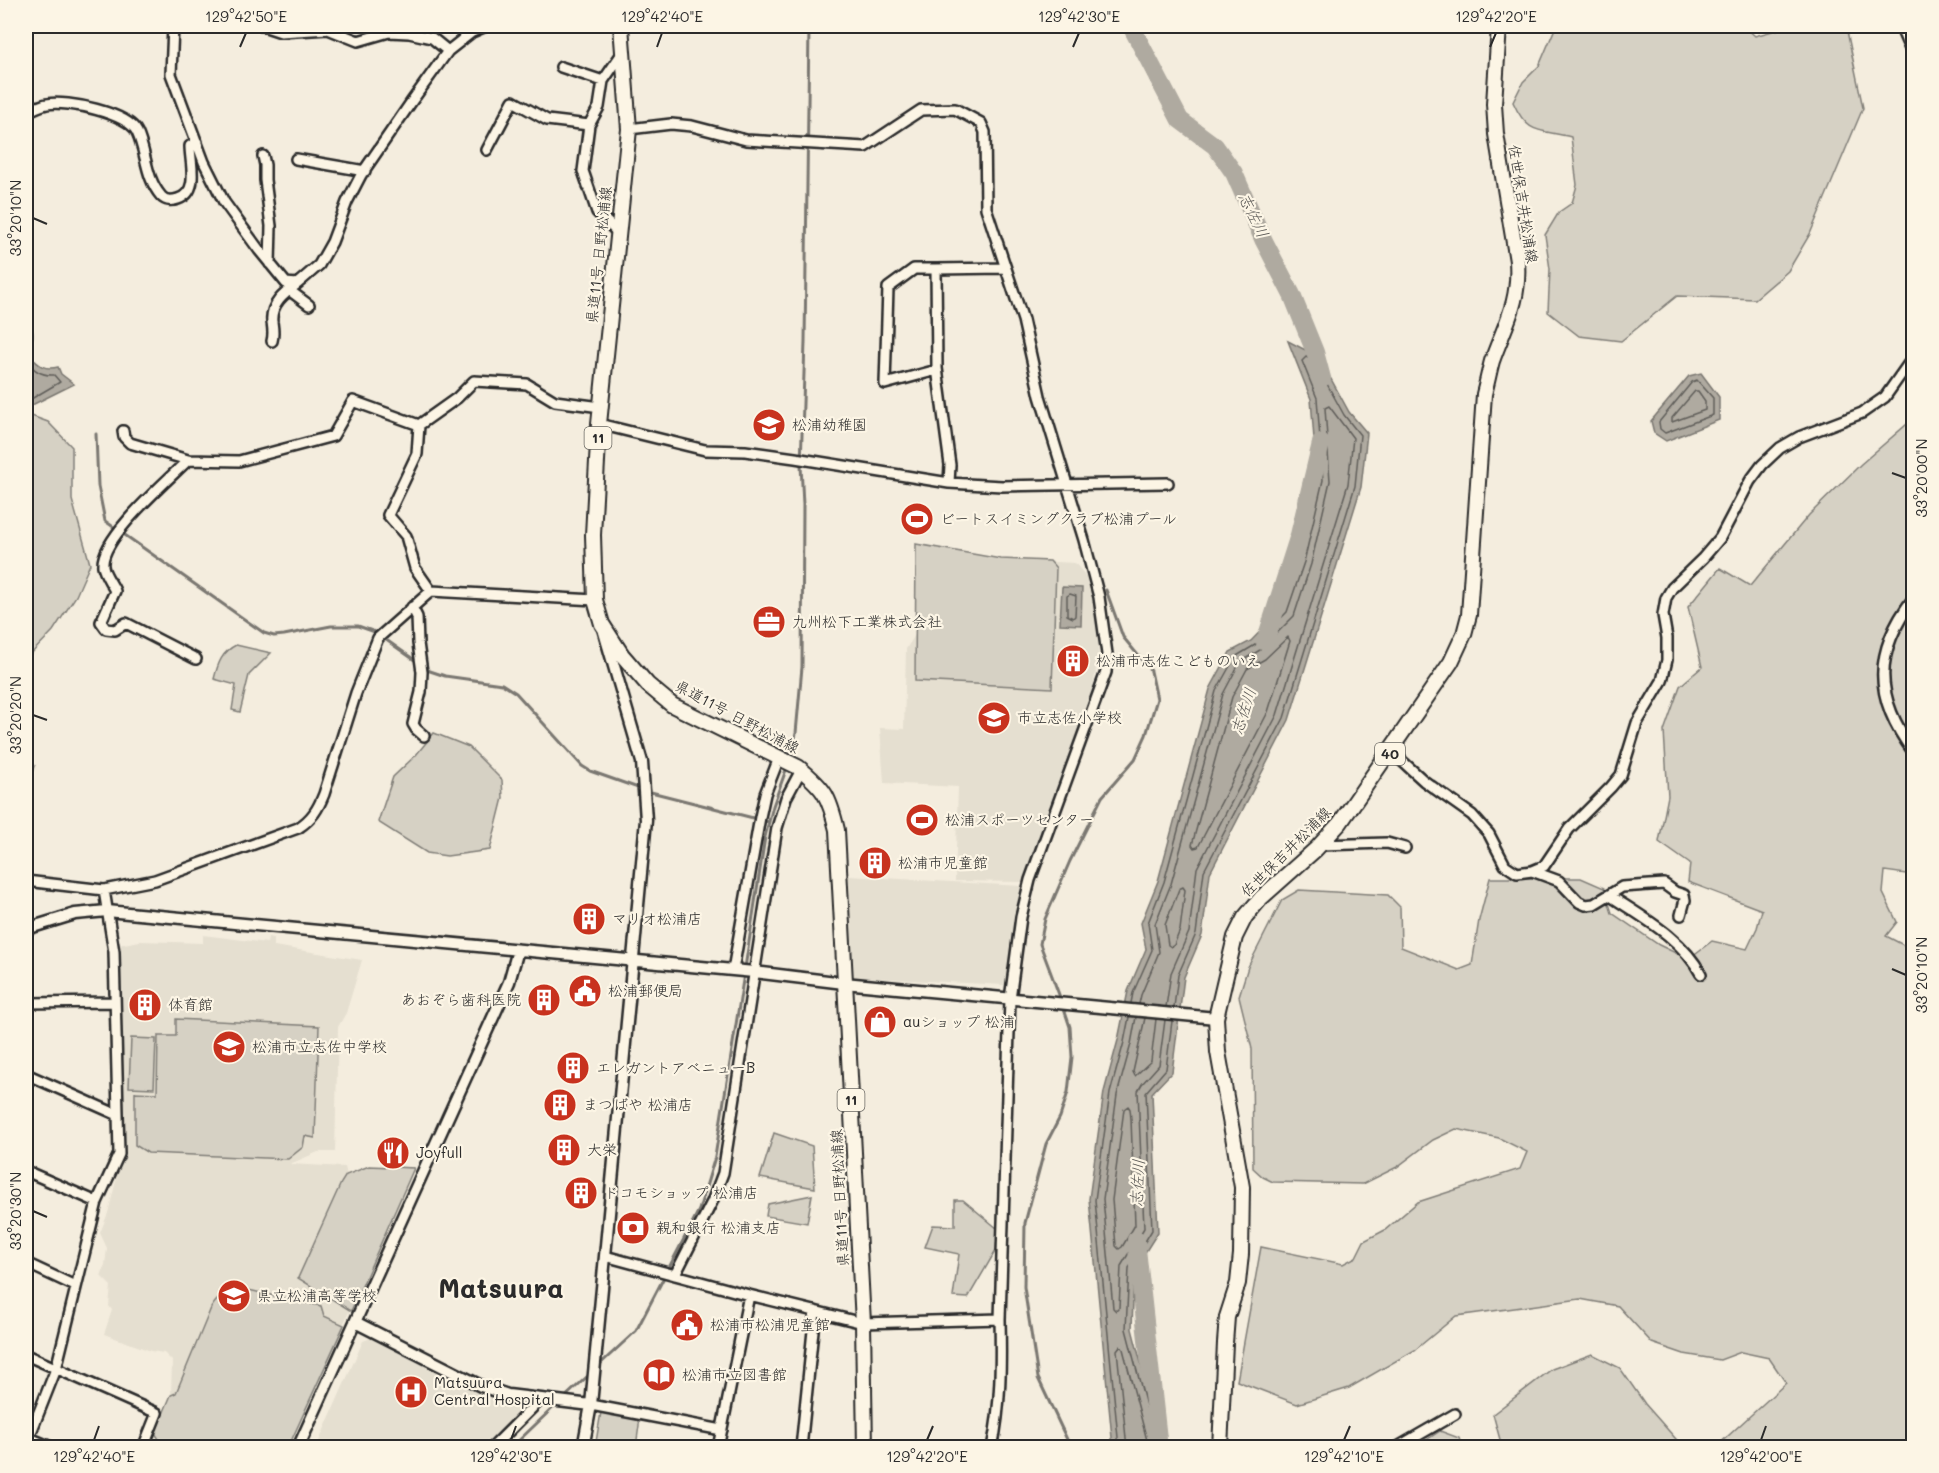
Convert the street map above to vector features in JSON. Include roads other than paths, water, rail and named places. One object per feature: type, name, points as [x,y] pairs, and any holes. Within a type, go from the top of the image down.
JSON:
[{"type":"main road","name":"県道11号 日野松浦線","points":[[621,26],[629,129],[598,424],[593,535],[595,600],[602,624],[622,656],[648,685],[672,705],[799,769],[816,782],[830,802],[837,830],[863,1323],[865,1448]]},
{"type":"main road","name":"佐世保吉井松浦線","points":[[1220,1448],[1224,1343],[1227,1317],[1238,1282],[1241,1254],[1242,1186],[1218,1052],[1216,1018],[1235,937],[1245,917],[1261,898],[1341,823],[1451,662],[1464,634],[1469,615],[1485,394],[1491,364],[1516,297],[1519,282],[1496,134],[1494,104],[1499,26]]},
{"type":"street","points":[[173,26],[171,74],[204,162],[224,202],[270,264],[286,283],[297,284]]},
{"type":"street","points":[[262,26],[281,32],[328,29],[358,41],[389,32],[409,33],[432,38],[448,51]]},
{"type":"street","points":[[273,341],[272,310],[282,296],[319,265],[332,242],[347,202],[411,101],[448,51],[472,32],[486,26]]},
{"type":"street","points":[[1900,26],[1914,58]]},
{"type":"street","points":[[618,233],[597,212],[583,171],[589,126],[599,107],[603,81],[623,51]]},
{"type":"street","points":[[561,67],[603,81]]},
{"type":"street","points":[[487,150],[513,101],[547,120],[589,126]]},
{"type":"street","points":[[26,112],[47,104],[74,105],[94,108],[127,122],[136,129],[146,158],[149,179],[163,198],[170,201],[188,194],[192,182],[190,146],[197,142]]},
{"type":"street","points":[[629,129],[670,124],[692,126],[746,140],[865,147],[921,110],[955,110],[981,123],[985,132],[986,208],[1023,320],[1040,396],[1065,484],[1084,540],[1099,597],[1107,654],[1106,672],[1030,880],[1010,999],[1000,1319],[1001,1365],[992,1448]]},
{"type":"street","points":[[262,156],[265,165],[271,226],[270,264]]},
{"type":"street","points":[[296,159],[365,171]]},
{"type":"street","points":[[937,370],[885,384],[888,288],[914,269],[1004,268]]},
{"type":"street","points":[[936,269],[937,370],[950,465],[949,483]]},
{"type":"street","points":[[289,290],[309,305]]},
{"type":"street","points":[[1391,751],[1424,781],[1472,815],[1489,834],[1505,865],[1517,873],[1532,871],[1544,866],[1569,829],[1621,775],[1637,723],[1662,681],[1667,660],[1663,615],[1666,598],[1672,588],[1720,538],[1756,473],[1780,448],[1799,437],[1862,413],[1885,397],[1914,356]]},
{"type":"street","points":[[419,425],[458,398],[474,381],[527,384],[555,401],[601,407]]},
{"type":"street","points":[[123,431],[124,437],[130,442],[188,460],[239,461],[333,436],[353,401],[419,425]]},
{"type":"street","points":[[598,424],[705,450],[745,451],[949,483],[1002,486],[1168,483]]},
{"type":"street","points":[[419,425],[417,454],[388,515],[406,536],[415,568],[431,591]]},
{"type":"street","points":[[188,460],[123,525],[106,548],[103,566],[116,591],[101,622],[106,629],[115,630],[126,623],[196,659]]},
{"type":"street","points":[[26,881],[104,890],[155,880],[298,828],[309,821],[324,794],[356,693],[382,635],[431,591],[595,600]]},
{"type":"street","points":[[1914,598],[1892,632],[1882,660],[1883,689],[1890,711],[1904,739],[1914,752]]},
{"type":"street","points":[[412,607],[417,617],[422,667],[421,692],[413,724],[424,736]]},
{"type":"street","points":[[583,1448],[591,1405],[646,820],[642,762],[602,624]]},
{"type":"street","points":[[735,970],[759,820],[765,795],[779,758]]},
{"type":"street","points":[[678,1276],[723,1173],[752,972],[780,815],[799,769]]},
{"type":"street","points":[[1320,845],[1387,843],[1405,848]]},
{"type":"street","points":[[1532,871],[1560,881],[1579,902],[1586,905],[1594,904],[1622,887],[1664,884],[1684,895],[1681,915]]},
{"type":"street","points":[[52,1448],[26,1440],[56,1369],[96,1202],[118,1154],[114,952],[104,890]]},
{"type":"street","points":[[1609,895],[1657,927],[1689,954],[1701,974]]},
{"type":"street","points":[[26,929],[75,914],[107,911],[1216,1018]]},
{"type":"street","points":[[298,1448],[509,982],[518,950]]},
{"type":"street","points":[[26,1005],[116,1002]]},
{"type":"street","points":[[26,1074],[118,1115]]},
{"type":"street","points":[[26,1171],[96,1202]]},
{"type":"street","points":[[605,1256],[863,1323],[1000,1319]]},
{"type":"street","points":[[26,1263],[75,1286]]},
{"type":"street","points":[[718,1448],[749,1295]]},
{"type":"street","points":[[801,1448],[815,1311]]},
{"type":"street","points":[[355,1322],[481,1386],[508,1395],[591,1405],[722,1430]]},
{"type":"street","points":[[26,1355],[157,1413],[143,1448]]},
{"type":"street","points":[[492,1448],[541,1399]]},
{"type":"street","points":[[1396,1448],[1455,1414]]},
{"type":"water","points":[[1288,341],[1319,357],[1349,412],[1367,433],[1361,487],[1289,720],[1210,873],[1202,935],[1184,977],[1172,1072],[1152,1093],[1158,1232],[1134,1270],[1132,1329],[1163,1447],[1113,1448],[1089,1199],[1104,1092],[1128,991],[1146,949],[1141,923],[1158,881],[1210,689],[1230,652],[1251,641],[1283,608],[1299,560],[1317,480],[1311,399]]},
{"type":"water","points":[[26,354],[45,367],[58,367],[61,374],[74,384],[26,408]]},
{"type":"water","points":[[1701,373],[1719,397],[1719,420],[1666,441],[1654,433],[1651,421],[1689,376]]},
{"type":"water","points":[[1062,587],[1082,588],[1081,625],[1060,624]]},
{"type":"waterway","points":[[791,758],[796,733],[802,667],[803,505],[801,465],[809,26]]},
{"type":"waterway","name":"志佐川","points":[[1131,26],[1180,120],[1215,146],[1234,173],[1263,239],[1292,295],[1315,352],[1322,378]]},
{"type":"waterway","points":[[96,434],[98,486],[105,521],[264,633],[274,636],[331,626],[358,626],[375,632],[430,671],[445,676],[502,684],[516,693],[582,766],[641,789]]},
{"type":"waterway","name":"志佐川","points":[[1265,642],[1299,535],[1321,443]]},
{"type":"waterway","points":[[1061,1000],[1040,944],[1045,919],[1070,861],[1102,797],[1135,759],[1146,735],[1157,699],[1151,671],[1123,637],[1106,590]]},
{"type":"waterway","points":[[745,968],[765,837],[787,767]]},
{"type":"waterway","points":[[647,791],[769,822]]},
{"type":"waterway","points":[[598,1366],[636,1331],[699,1210],[715,1157],[744,974]]},
{"type":"waterway","points":[[1063,1006],[1070,1027],[1072,1057],[1068,1092],[1060,1117],[1046,1144],[1025,1223],[1024,1287],[1038,1378],[1071,1448]]},
{"type":"waterway","name":"志佐川","points":[[1136,1240],[1159,1448]]},
{"type":"waterway","points":[[563,1399],[591,1373]]},
{"type":"waterway","points":[[511,1448],[558,1403]]},
{"type":"place","name":"松浦幼稚園","points":[[769,425]]},
{"type":"place","name":"ビートスイミングクラブ松浦プール","points":[[917,519]]},
{"type":"place","name":"九州松下工業株式会社","points":[[769,622]]},
{"type":"place","name":"松浦市志佐こどものいえ","points":[[1073,661]]},
{"type":"place","name":"市立志佐小学校","points":[[994,718]]},
{"type":"place","name":"松浦スポーツセンター","points":[[922,820]]},
{"type":"place","name":"松浦市児童館","points":[[875,863]]},
{"type":"place","name":"マリオ松浦店","points":[[589,919]]},
{"type":"place","name":"松浦郵便局","points":[[585,991]]},
{"type":"place","name":"あおぞら歯科医院","points":[[544,1000]]},
{"type":"place","name":"体育館","points":[[145,1005]]},
{"type":"place","name":"auショップ 松浦","points":[[880,1022]]},
{"type":"place","name":"松浦市立志佐中学校","points":[[229,1047]]},
{"type":"place","name":"エレガントアベニューB","points":[[573,1068]]},
{"type":"place","name":"まつばや 松浦店","points":[[560,1105]]},
{"type":"place","name":"大栄","points":[[564,1150]]},
{"type":"place","name":"Joyfull","points":[[393,1153]]},
{"type":"place","name":"ドコモショップ 松浦店","points":[[581,1193]]},
{"type":"place","name":"親和銀行 松浦支店","points":[[633,1228]]},
{"type":"place","name":"県立松浦高等学校","points":[[234,1296]]},
{"type":"place","name":"松浦市松浦児童館","points":[[687,1325]]},
{"type":"place","name":"松浦市立図書館","points":[[659,1375]]},
{"type":"place","name":"Matsuura Central Hospital","points":[[411,1392]]},
{"type":"district","name":"Matsuura","points":[[501,1289]]}]
